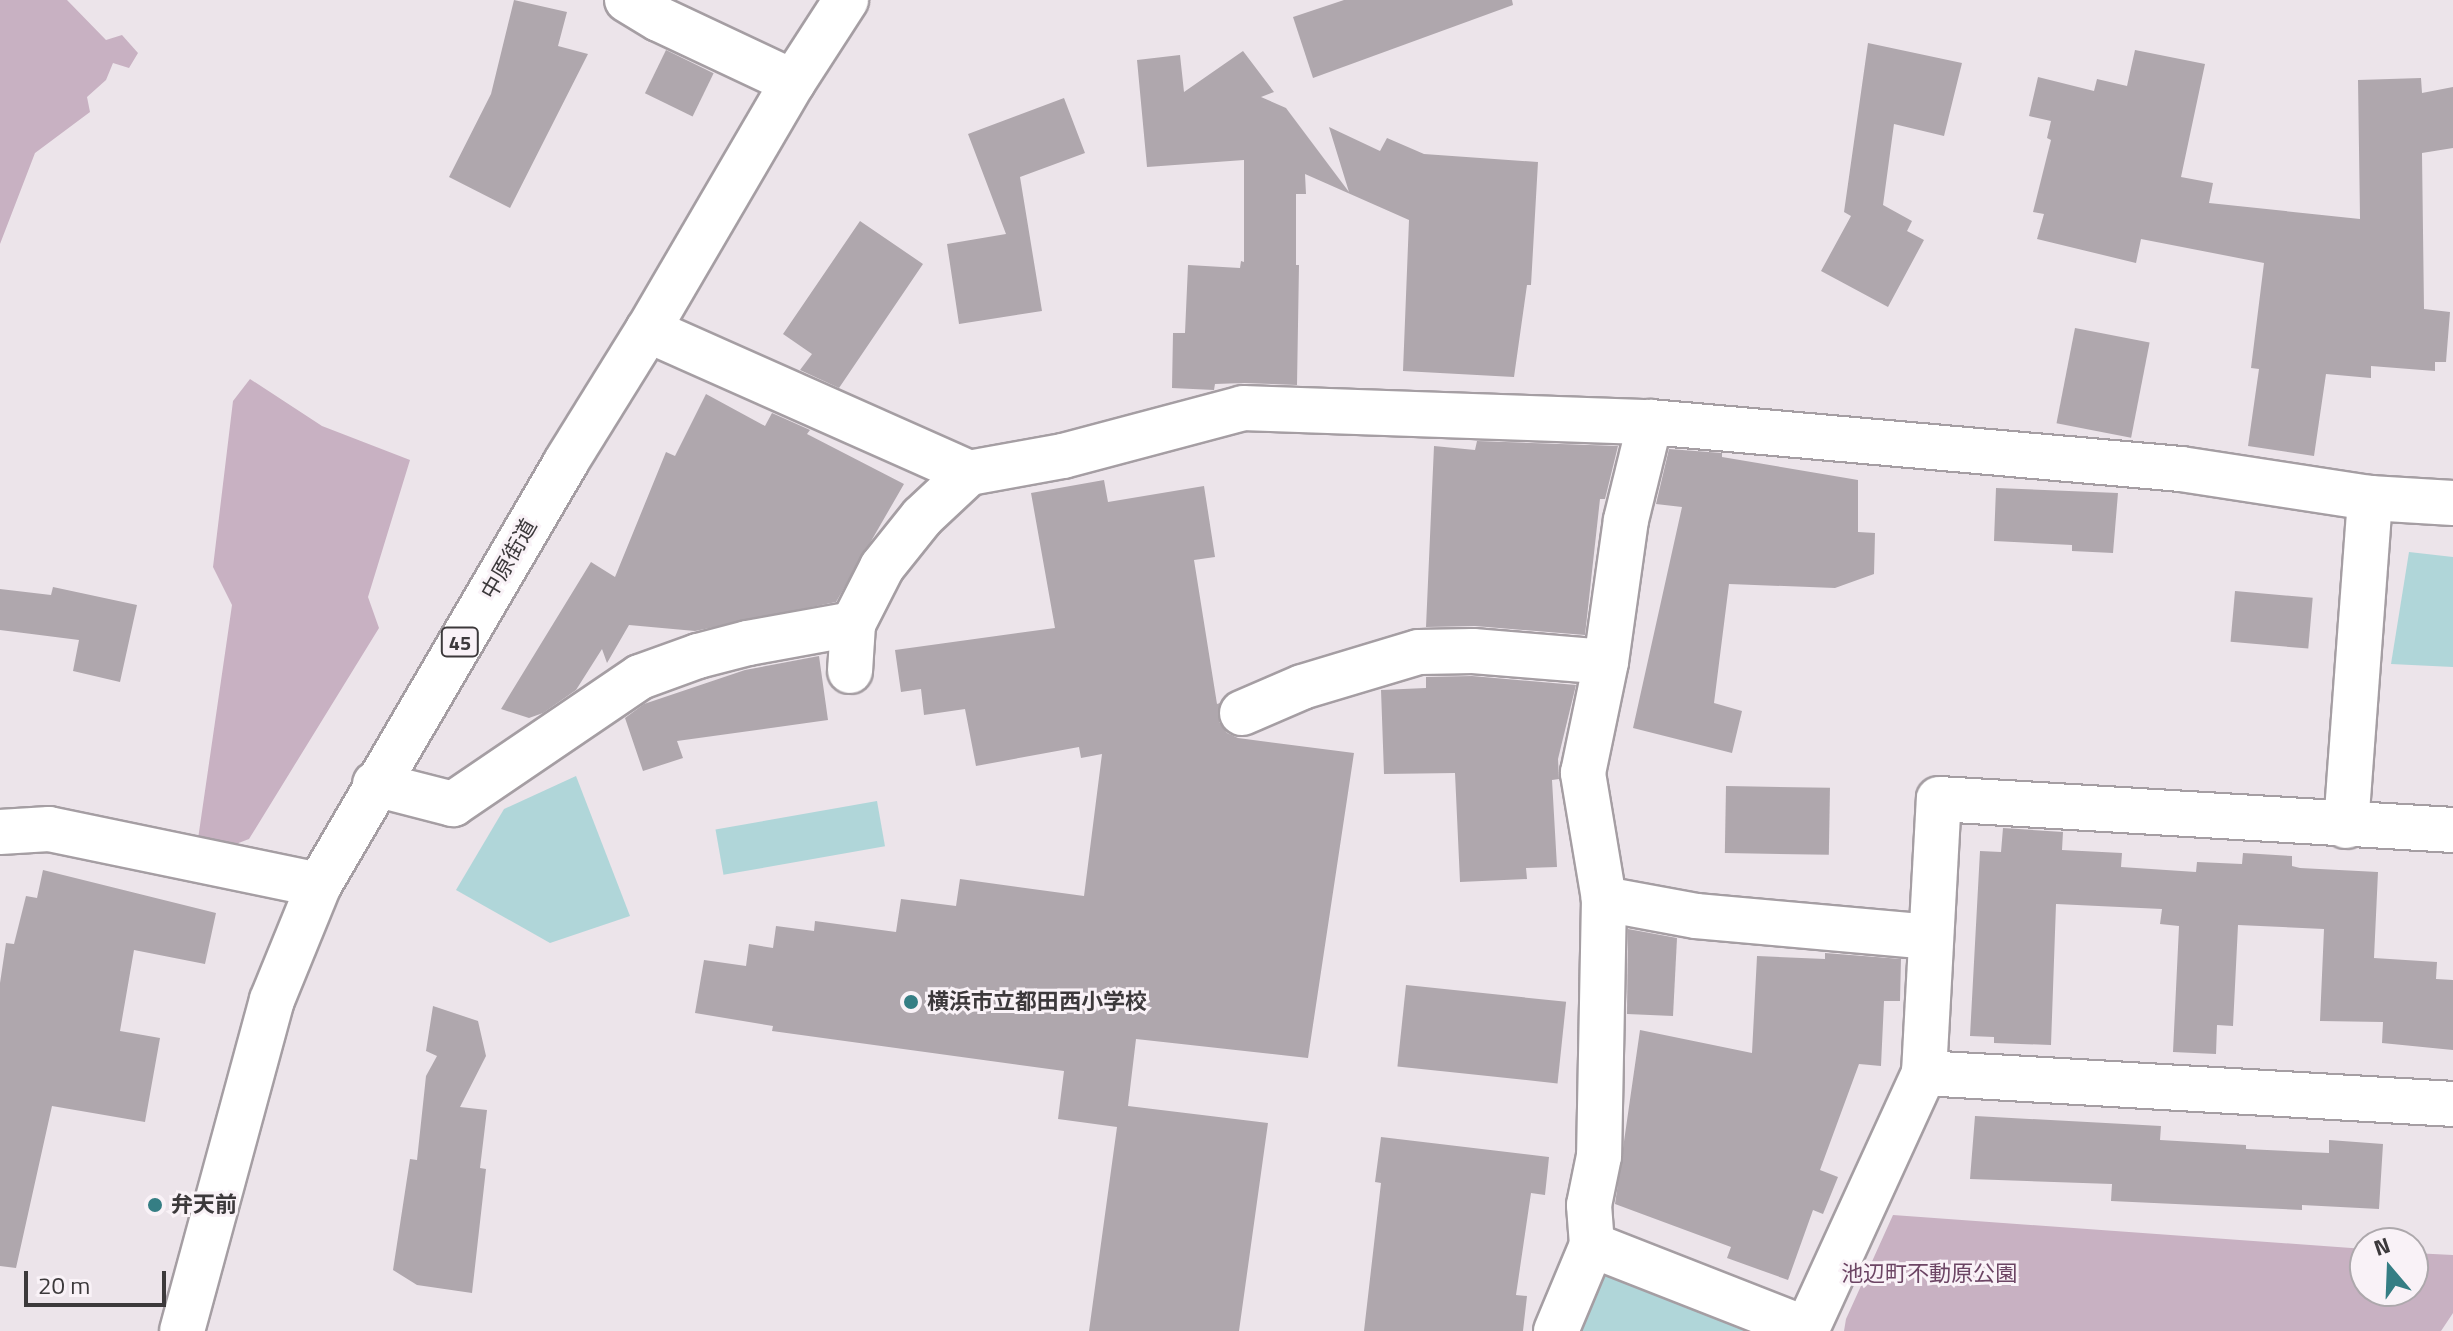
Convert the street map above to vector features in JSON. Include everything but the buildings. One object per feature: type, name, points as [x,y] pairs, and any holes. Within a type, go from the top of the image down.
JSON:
[{"type":"street","points":[[627,0],[793,82]]},
{"type":"street","name":"中原街道","points":[[182,1331],[272,1000],[319,885],[375,784],[793,82],[846,0]]},
{"type":"street","points":[[648,330],[969,473]]},
{"type":"street","points":[[850,671],[853,624],[882,567],[922,517],[969,473],[1063,456],[1243,408],[1650,422],[2181,469],[2370,498],[2453,503]]},
{"type":"street","points":[[1556,1331],[1592,1245],[1589,1205],[1599,1156],[1604,899],[1583,773],[1606,662],[1626,520],[1650,422]]},
{"type":"street","points":[[2346,826],[2370,498]]},
{"type":"street","points":[[375,784],[453,804],[640,677],[698,656],[748,643],[853,624]]},
{"type":"street","points":[[1242,713],[1302,687],[1419,652],[1473,651],[1606,662]]},
{"type":"street","points":[[1592,1245],[1806,1330],[1924,1073],[1939,799],[2346,826],[2453,830]]},
{"type":"street","points":[[0,832],[49,829],[319,885]]},
{"type":"street","points":[[1604,899],[1696,916],[1931,937]]},
{"type":"street","points":[[1924,1073],[2453,1104]]},
{"type":"green space","points":[[0,0],[67,0],[106,40],[122,35],[138,53],[129,68],[113,63],[106,80],[87,97],[90,112],[35,153],[0,244]]},
{"type":"green space","points":[[250,379],[322,426],[410,460],[368,597],[379,628],[249,839],[236,844],[198,839],[232,605],[213,567],[233,401]]},
{"type":"green space","name":"池辺町不動原公園","points":[[1893,1215],[2349,1248],[2349,1307],[2429,1307],[2429,1254],[2453,1255],[2453,1313],[2441,1331],[1844,1331],[1846,1319]]},
{"type":"water","points":[[2409,552],[2453,557],[2453,667],[2391,664]]},
{"type":"water","points":[[576,776],[630,916],[550,943],[456,890],[504,809]]},
{"type":"water","points":[[877,801],[885,846],[723,875],[715,829]]},
{"type":"water","points":[[1605,1274],[1775,1331],[1576,1331],[1592,1287]]},
{"type":"place","name":"横浜市立都田西小学校","points":[[911,1002]]},
{"type":"place","name":"弁天前","points":[[155,1205]]}]
